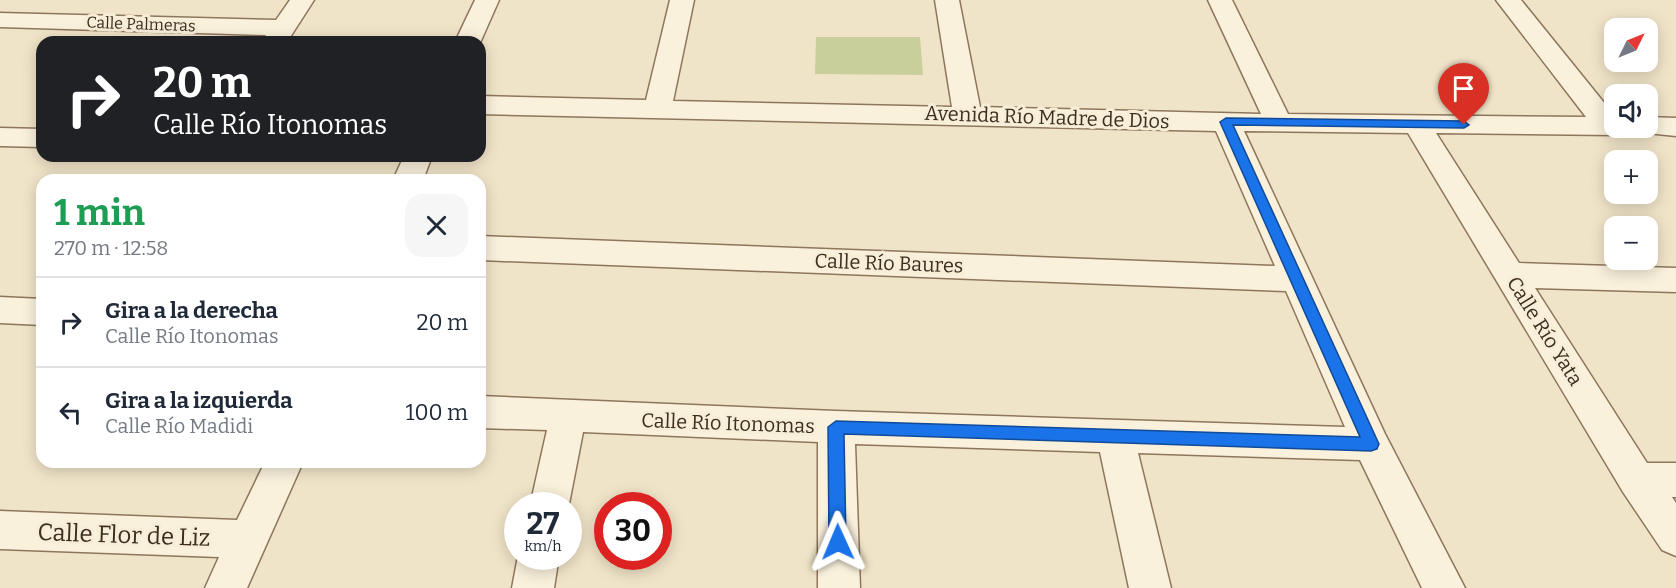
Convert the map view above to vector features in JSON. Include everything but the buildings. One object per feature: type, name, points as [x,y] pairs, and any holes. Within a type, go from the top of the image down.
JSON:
[{"type":"street","points":[[278,35],[302,0]]},
{"type":"street","points":[[471,36],[486,0]]},
{"type":"street","points":[[658,108],[682,0]]},
{"type":"street","points":[[947,0],[967,114]]},
{"type":"street","points":[[1220,0],[1279,123]]},
{"type":"street","points":[[1508,0],[1604,118]]},
{"type":"street","name":"Calle Palmeras","points":[[0,20],[278,35]]},
{"type":"street","name":"Avenida Río Madre de Dios","points":[[486,105],[967,114],[1279,123],[1604,125]]},
{"type":"street","points":[[1226,122],[1371,444],[1444,588]]},
{"type":"street","name":"Calle Río Yata","points":[[1416,124],[1636,480],[1676,537]]},
{"type":"street","points":[[1658,126],[1676,127]]},
{"type":"street","points":[[0,159],[21,137]]},
{"type":"street","name":"Calle Río Baures","points":[[486,248],[1297,279]]},
{"type":"street","points":[[1511,275],[1676,280]]},
{"type":"street","points":[[0,310],[36,312]]},
{"type":"street","name":"Calle Río Itonomas","points":[[486,412],[836,427],[1115,434],[1371,444]]},
{"type":"street","points":[[553,492],[568,416]]},
{"type":"street","points":[[836,427],[838,588]]},
{"type":"street","points":[[1115,434],[1150,588]]},
{"type":"street","points":[[226,588],[281,468]]},
{"type":"street","points":[[1636,480],[1676,480]]},
{"type":"street","name":"Calle Flor de Liz","points":[[0,530],[248,539]]},
{"type":"street","points":[[533,588],[536,570]]},
{"type":"green space","points":[[816,37],[920,37],[923,75],[815,74]]},
{"type":"route","points":[[838,542],[836,427],[1115,434],[1371,444],[1226,122],[1464,125]]}]
